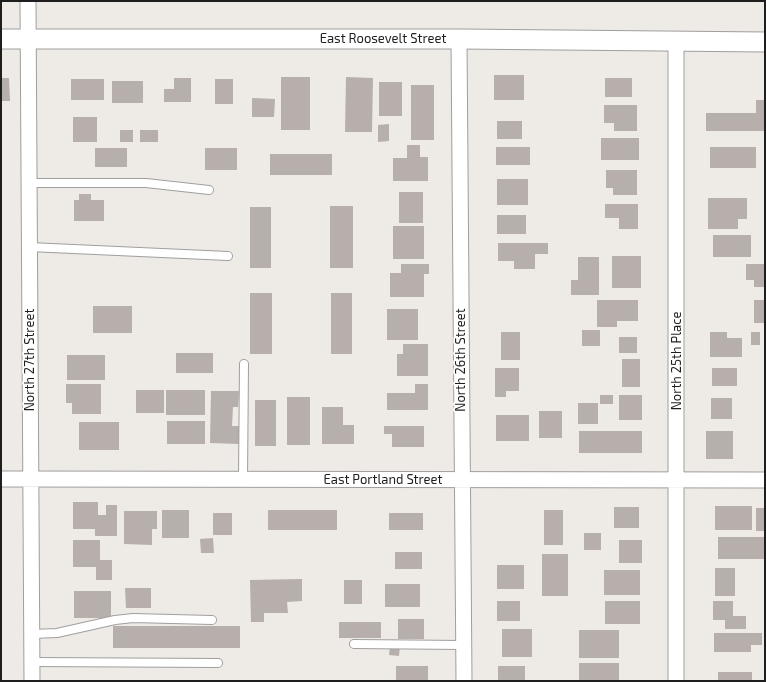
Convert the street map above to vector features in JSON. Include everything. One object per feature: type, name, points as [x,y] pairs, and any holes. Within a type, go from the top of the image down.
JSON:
[{"type":"street","name":"North 27th Street","points":[[28,1],[32,681]]},
{"type":"street","name":"East Roosevelt Street","points":[[1,38],[459,39],[765,42]]},
{"type":"street","name":"North 26th Street","points":[[459,39],[464,681]]},
{"type":"street","name":"North 25th Place","points":[[676,41],[676,681]]},
{"type":"street","name":"East Portland Street","points":[[1,479],[462,481],[765,480]]},
{"type":"lane","points":[[29,183],[146,183],[209,190]]},
{"type":"lane","points":[[29,247],[228,256]]},
{"type":"lane","points":[[244,364],[244,479]]},
{"type":"lane","points":[[32,634],[57,633],[115,620],[133,618],[212,620]]},
{"type":"lane","points":[[354,644],[463,645]]},
{"type":"lane","points":[[32,662],[218,663]]},
{"type":"building","points":[[494,75],[524,75],[524,100],[494,100]]},
{"type":"building","points":[[281,77],[310,77],[310,130],[281,130]]},
{"type":"building","points":[[346,77],[373,78],[372,132],[345,132]]},
{"type":"building","points":[[1,78],[9,78],[10,101],[1,101]]},
{"type":"building","points":[[174,78],[191,78],[191,102],[164,102],[164,89],[174,89]]},
{"type":"building","points":[[605,78],[632,78],[632,97],[605,97]]},
{"type":"building","points":[[71,79],[104,79],[104,100],[71,100]]},
{"type":"building","points":[[215,79],[233,79],[233,104],[215,104]]},
{"type":"building","points":[[112,81],[143,81],[143,103],[112,103]]},
{"type":"building","points":[[379,82],[402,82],[402,116],[379,116]]},
{"type":"building","points":[[411,85],[434,85],[434,140],[411,140]]},
{"type":"building","points":[[252,98],[275,99],[274,117],[252,117]]},
{"type":"building","points":[[756,100],[765,100],[765,131],[706,131],[706,113],[756,113]]},
{"type":"building","points":[[604,105],[637,105],[637,131],[614,131],[614,123],[604,123]]},
{"type":"building","points":[[73,117],[97,117],[97,142],[73,142]]},
{"type":"building","points":[[497,121],[522,121],[522,139],[497,139]]},
{"type":"building","points":[[389,124],[389,141],[378,142],[378,125]]},
{"type":"building","points":[[120,130],[133,130],[133,142],[120,142]]},
{"type":"building","points":[[140,130],[158,130],[158,142],[140,142]]},
{"type":"building","points":[[601,138],[639,138],[639,160],[601,160]]},
{"type":"building","points":[[407,145],[420,145],[420,157],[428,157],[428,181],[393,181],[393,158],[407,158]]},
{"type":"building","points":[[496,147],[530,147],[530,165],[496,165]]},
{"type":"building","points":[[710,147],[756,147],[756,168],[710,168]]},
{"type":"building","points":[[95,148],[127,148],[127,167],[95,167]]},
{"type":"building","points":[[205,148],[237,148],[237,170],[205,170]]},
{"type":"building","points":[[270,154],[332,154],[332,175],[270,175]]},
{"type":"building","points":[[606,170],[637,170],[637,195],[613,195],[613,188],[606,188]]},
{"type":"building","points":[[497,179],[528,179],[528,205],[497,205]]},
{"type":"building","points":[[399,192],[423,192],[423,223],[399,223]]},
{"type":"building","points":[[79,194],[91,194],[91,200],[104,200],[104,221],[74,221],[74,200],[79,200]]},
{"type":"building","points":[[708,198],[747,198],[747,219],[738,219],[738,229],[708,229]]},
{"type":"building","points":[[605,204],[638,204],[638,229],[619,229],[619,218],[605,218]]},
{"type":"building","points":[[330,206],[353,206],[353,268],[330,268]]},
{"type":"building","points":[[250,207],[271,207],[271,268],[250,268]]},
{"type":"building","points":[[497,215],[526,215],[526,234],[497,234]]},
{"type":"building","points":[[393,226],[424,226],[424,259],[393,259]]},
{"type":"building","points":[[713,235],[751,235],[751,257],[713,257]]},
{"type":"building","points":[[498,243],[548,243],[548,254],[535,254],[535,269],[514,269],[514,261],[498,261]]},
{"type":"building","points":[[612,256],[641,256],[641,288],[612,288]]},
{"type":"building","points":[[578,257],[599,257],[599,295],[571,295],[571,280],[578,280]]},
{"type":"building","points":[[401,264],[429,264],[429,274],[424,274],[424,297],[390,297],[390,273],[401,273]]},
{"type":"building","points":[[746,264],[765,264],[765,287],[754,287],[754,280],[746,280]]},
{"type":"building","points":[[250,293],[272,293],[272,354],[250,354]]},
{"type":"building","points":[[331,293],[352,293],[352,354],[331,354]]},
{"type":"building","points":[[597,300],[638,300],[638,321],[617,321],[617,327],[597,327]]},
{"type":"building","points":[[754,300],[765,300],[765,323],[754,323]]},
{"type":"building","points":[[93,306],[132,306],[132,333],[93,333]]},
{"type":"building","points":[[387,309],[418,309],[418,340],[387,340]]},
{"type":"building","points":[[582,330],[600,330],[600,346],[582,346]]},
{"type":"building","points":[[501,332],[520,332],[520,360],[501,360]]},
{"type":"building","points":[[710,332],[727,332],[727,338],[742,338],[742,357],[710,357]]},
{"type":"building","points":[[751,332],[760,332],[760,345],[751,345]]},
{"type":"building","points":[[619,337],[637,337],[637,353],[619,353]]},
{"type":"building","points":[[403,344],[428,344],[428,376],[397,376],[397,354],[403,354]]},
{"type":"building","points":[[176,353],[213,353],[213,373],[176,373]]},
{"type":"building","points":[[67,355],[105,355],[105,380],[67,380]]},
{"type":"building","points":[[622,359],[640,359],[640,387],[622,387]]},
{"type":"building","points":[[495,368],[519,368],[519,391],[506,391],[506,397],[495,397]]},
{"type":"building","points":[[712,368],[737,368],[737,386],[712,386]]},
{"type":"building","points":[[66,384],[101,384],[101,414],[72,414],[72,403],[66,403]]},
{"type":"building","points":[[415,384],[428,384],[428,410],[387,410],[387,393],[415,393]]},
{"type":"building","points":[[136,390],[164,390],[164,413],[136,413]]},
{"type":"building","points":[[166,390],[205,390],[205,415],[166,415]]},
{"type":"building","points":[[211,391],[239,391],[238,407],[233,407],[232,426],[239,426],[239,444],[210,443]]},
{"type":"building","points":[[600,395],[613,395],[613,404],[600,404]]},
{"type":"building","points":[[619,395],[642,395],[642,420],[619,420]]},
{"type":"building","points":[[287,397],[310,397],[310,445],[287,445]]},
{"type":"building","points":[[711,398],[732,398],[732,419],[711,419]]},
{"type":"building","points":[[255,400],[276,400],[276,446],[255,446]]},
{"type":"building","points":[[578,403],[598,403],[598,424],[578,424]]},
{"type":"building","points":[[322,407],[343,407],[343,425],[354,425],[354,444],[322,444]]},
{"type":"building","points":[[539,411],[562,411],[562,438],[539,438]]},
{"type":"building","points":[[496,415],[529,415],[529,441],[496,441]]},
{"type":"building","points":[[167,421],[205,421],[205,444],[167,444]]},
{"type":"building","points":[[79,422],[119,422],[119,450],[79,450]]},
{"type":"building","points":[[384,426],[424,426],[424,447],[392,447],[392,434],[384,434]]},
{"type":"building","points":[[579,431],[642,431],[642,453],[579,453]]},
{"type":"building","points":[[706,431],[733,431],[733,459],[706,459]]},
{"type":"building","points":[[73,502],[98,502],[98,515],[106,515],[106,505],[117,505],[117,536],[95,536],[95,529],[73,529]]},
{"type":"building","points":[[715,506],[752,506],[752,530],[715,530]]},
{"type":"building","points":[[614,507],[639,507],[639,528],[614,528]]},
{"type":"building","points":[[756,508],[765,508],[765,531],[756,531]]},
{"type":"building","points":[[162,510],[189,510],[189,538],[162,538]]},
{"type":"building","points":[[268,510],[337,510],[337,530],[268,530]]},
{"type":"building","points":[[544,510],[563,510],[563,545],[544,545]]},
{"type":"building","points":[[124,511],[157,511],[157,529],[152,529],[152,545],[124,544]]},
{"type":"building","points":[[213,513],[232,513],[232,535],[213,535]]},
{"type":"building","points":[[389,513],[423,513],[423,530],[389,530]]},
{"type":"building","points":[[584,533],[601,533],[601,550],[584,550]]},
{"type":"building","points":[[718,537],[765,537],[765,559],[718,559]]},
{"type":"building","points":[[213,538],[214,553],[201,553],[200,539]]},
{"type":"building","points":[[73,540],[100,540],[100,560],[112,560],[112,580],[96,580],[96,567],[73,567]]},
{"type":"building","points":[[619,540],[642,540],[642,563],[619,563]]},
{"type":"building","points":[[395,552],[422,552],[422,569],[395,569]]},
{"type":"building","points":[[542,554],[568,554],[568,596],[542,596]]},
{"type":"building","points":[[497,565],[524,565],[524,589],[497,589]]},
{"type":"building","points":[[715,568],[735,568],[735,596],[715,596]]},
{"type":"building","points":[[604,570],[640,570],[640,595],[604,595]]},
{"type":"building","points":[[302,579],[302,601],[287,602],[288,613],[264,613],[264,622],[251,622],[250,580]]},
{"type":"building","points":[[344,580],[362,580],[362,604],[344,604]]},
{"type":"building","points":[[385,584],[420,584],[420,607],[385,607]]},
{"type":"building","points":[[125,588],[151,588],[151,608],[126,608]]},
{"type":"building","points":[[74,591],[111,591],[111,618],[74,618]]},
{"type":"building","points":[[497,601],[520,601],[520,621],[497,621]]},
{"type":"building","points":[[605,601],[640,601],[640,624],[605,624]]},
{"type":"building","points":[[713,601],[733,601],[733,616],[746,616],[746,629],[725,629],[725,620],[713,620]]},
{"type":"building","points":[[398,619],[424,619],[424,639],[398,639]]},
{"type":"building","points":[[339,622],[381,622],[381,638],[339,638]]},
{"type":"building","points":[[113,626],[240,626],[240,648],[113,648]]},
{"type":"building","points":[[502,629],[532,629],[532,657],[502,657]]},
{"type":"building","points":[[579,630],[619,630],[619,658],[579,658]]},
{"type":"building","points":[[714,633],[762,633],[762,645],[751,645],[751,652],[714,652]]},
{"type":"building","points":[[390,646],[400,646],[399,656],[389,655]]},
{"type":"building","points":[[579,663],[619,663],[619,681],[579,681]]},
{"type":"building","points":[[396,666],[428,666],[428,681],[396,681]]},
{"type":"building","points":[[498,666],[525,666],[525,681],[498,681]]},
{"type":"building","points":[[718,672],[752,672],[752,681],[718,681]]}]
